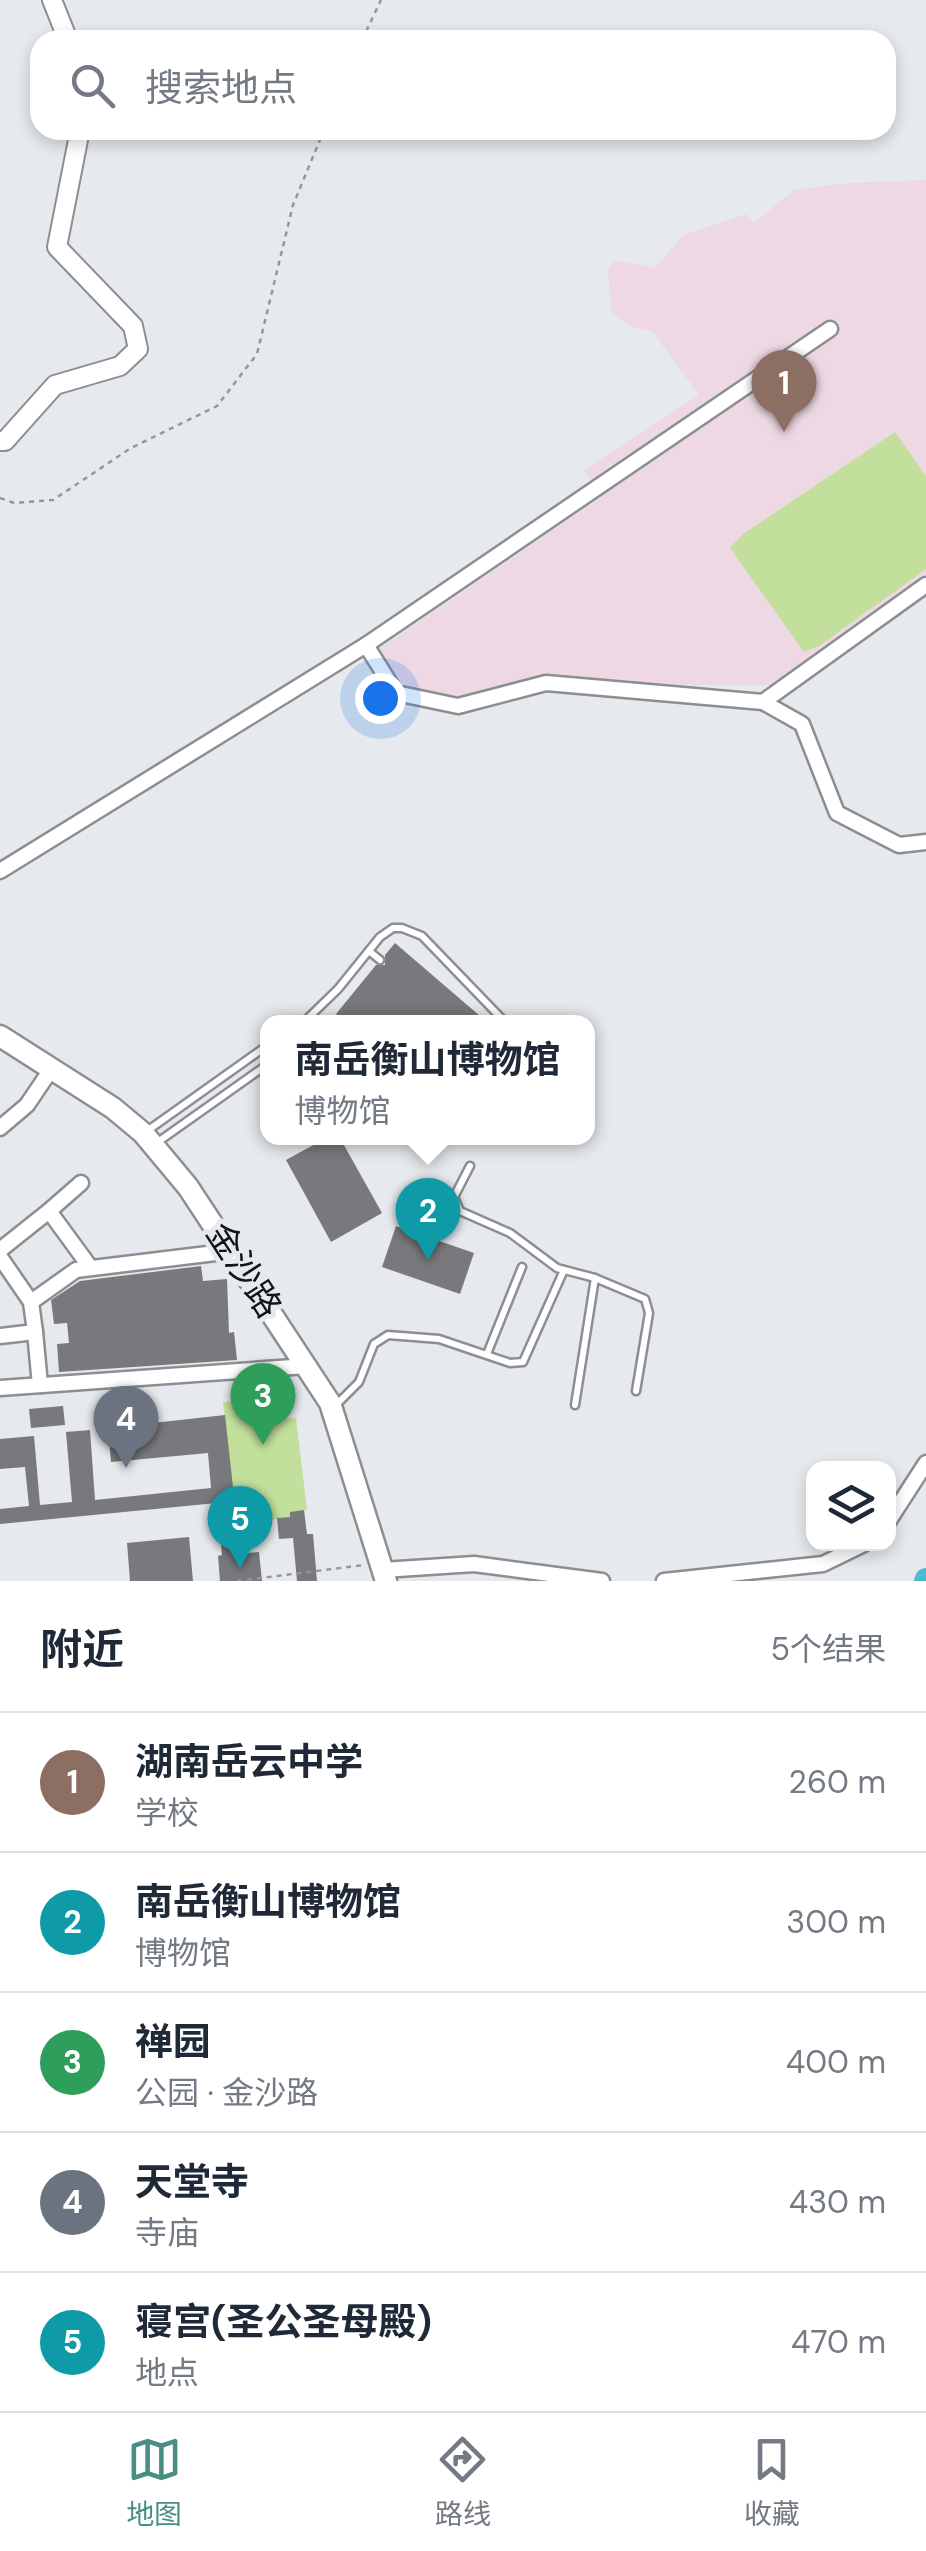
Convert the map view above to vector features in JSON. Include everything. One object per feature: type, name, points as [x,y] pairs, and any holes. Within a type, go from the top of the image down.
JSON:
[{"type":"main road","name":"金沙路","points":[[0,1036],[113,1108],[149,1139],[188,1187],[332,1409],[383,1571]]},
{"type":"street","points":[[52,0],[64,30]]},
{"type":"street","points":[[0,440],[4,441],[55,386],[120,366],[138,349],[133,326],[58,246],[78,140]]},
{"type":"street","points":[[0,872],[366,645],[830,329]]},
{"type":"street","points":[[763,702],[926,586]]},
{"type":"street","points":[[366,645],[396,693],[458,706],[546,684],[763,702],[802,724],[837,813],[899,845],[926,842]]},
{"type":"street","points":[[0,1128],[27,1105],[52,1068]]},
{"type":"street","points":[[40,1385],[32,1302],[0,1254],[81,1183]]},
{"type":"street","points":[[48,1211],[90,1267]]},
{"type":"street","points":[[32,1302],[76,1270],[232,1251]]},
{"type":"street","points":[[0,1336],[35,1332]]},
{"type":"street","points":[[0,1388],[307,1366]]},
{"type":"street","points":[[896,1510],[926,1463]]},
{"type":"street","points":[[664,1581],[824,1564],[850,1551]]},
{"type":"street","points":[[383,1571],[474,1564],[602,1581]]},
{"type":"lane","points":[[310,1015],[380,937],[393,928],[416,932],[498,1015]]},
{"type":"lane","points":[[369,951],[380,960]]},
{"type":"lane","points":[[149,1139],[260,1051]]},
{"type":"lane","points":[[149,1139],[260,1069]]},
{"type":"lane","points":[[470,1166],[454,1198],[460,1210],[510,1232],[564,1270],[642,1296],[648,1303],[636,1391]]},
{"type":"lane","points":[[487,1354],[522,1267]]},
{"type":"lane","points":[[332,1409],[359,1382],[370,1351],[383,1337],[414,1335],[440,1339],[510,1364],[525,1360],[564,1270]]},
{"type":"lane","points":[[575,1405],[595,1278]]},
{"type":"path","points":[[367,30],[382,0]]},
{"type":"path","points":[[0,498],[14,503],[53,500],[131,448],[217,406],[257,354],[293,205],[320,140]]},
{"type":"path","points":[[237,1581],[334,1571],[383,1571]]},
{"type":"shaded area","points":[[926,180],[926,587],[784,685],[575,685],[547,674],[461,699],[399,686],[376,651],[602,497],[584,470],[699,395],[652,331],[629,326],[611,311],[608,270],[616,260],[655,268],[683,235],[746,214],[754,223],[794,190]]},
{"type":"green space","points":[[895,432],[926,476],[926,569],[819,646],[804,652],[730,548],[743,534]]},
{"type":"green space","points":[[273,1399],[275,1419],[296,1418],[307,1510],[290,1512],[290,1517],[236,1525],[223,1402]]},
{"type":"building","points":[[395,943],[479,1015],[336,1014],[376,965],[385,965],[385,955]]},
{"type":"building","points":[[313,1145],[344,1145],[382,1213],[331,1242],[286,1160]]},
{"type":"building","points":[[396,1226],[474,1253],[460,1294],[382,1267]]},
{"type":"building","points":[[201,1266],[203,1281],[227,1279],[229,1333],[234,1332],[237,1360],[59,1372],[57,1344],[69,1343],[67,1323],[54,1324],[51,1300],[80,1281]]},
{"type":"building","points":[[63,1406],[65,1425],[31,1428],[29,1409]]},
{"type":"building","points":[[225,1415],[234,1496],[252,1494],[254,1522],[236,1525],[239,1554],[259,1552],[262,1581],[220,1581],[217,1503],[0,1524],[0,1509],[29,1506],[25,1467],[0,1469],[0,1439],[34,1436],[40,1505],[72,1502],[66,1432],[90,1430],[95,1500],[211,1488],[208,1453],[111,1462],[108,1428]]},
{"type":"building","points":[[304,1510],[307,1534],[313,1534],[317,1581],[297,1581],[293,1538],[279,1539],[277,1518]]},
{"type":"building","points":[[189,1537],[193,1581],[130,1581],[127,1543]]},
{"type":"place","name":"湖南岳云中学","points":[[784,432]]},
{"type":"place","name":"南岳衡山博物馆","points":[[428,1260]]},
{"type":"place","name":"禅园","points":[[263,1445]]},
{"type":"place","name":"天堂寺","points":[[126,1468]]},
{"type":"place","name":"寝宫(圣公圣母殿)","points":[[240,1568]]}]
